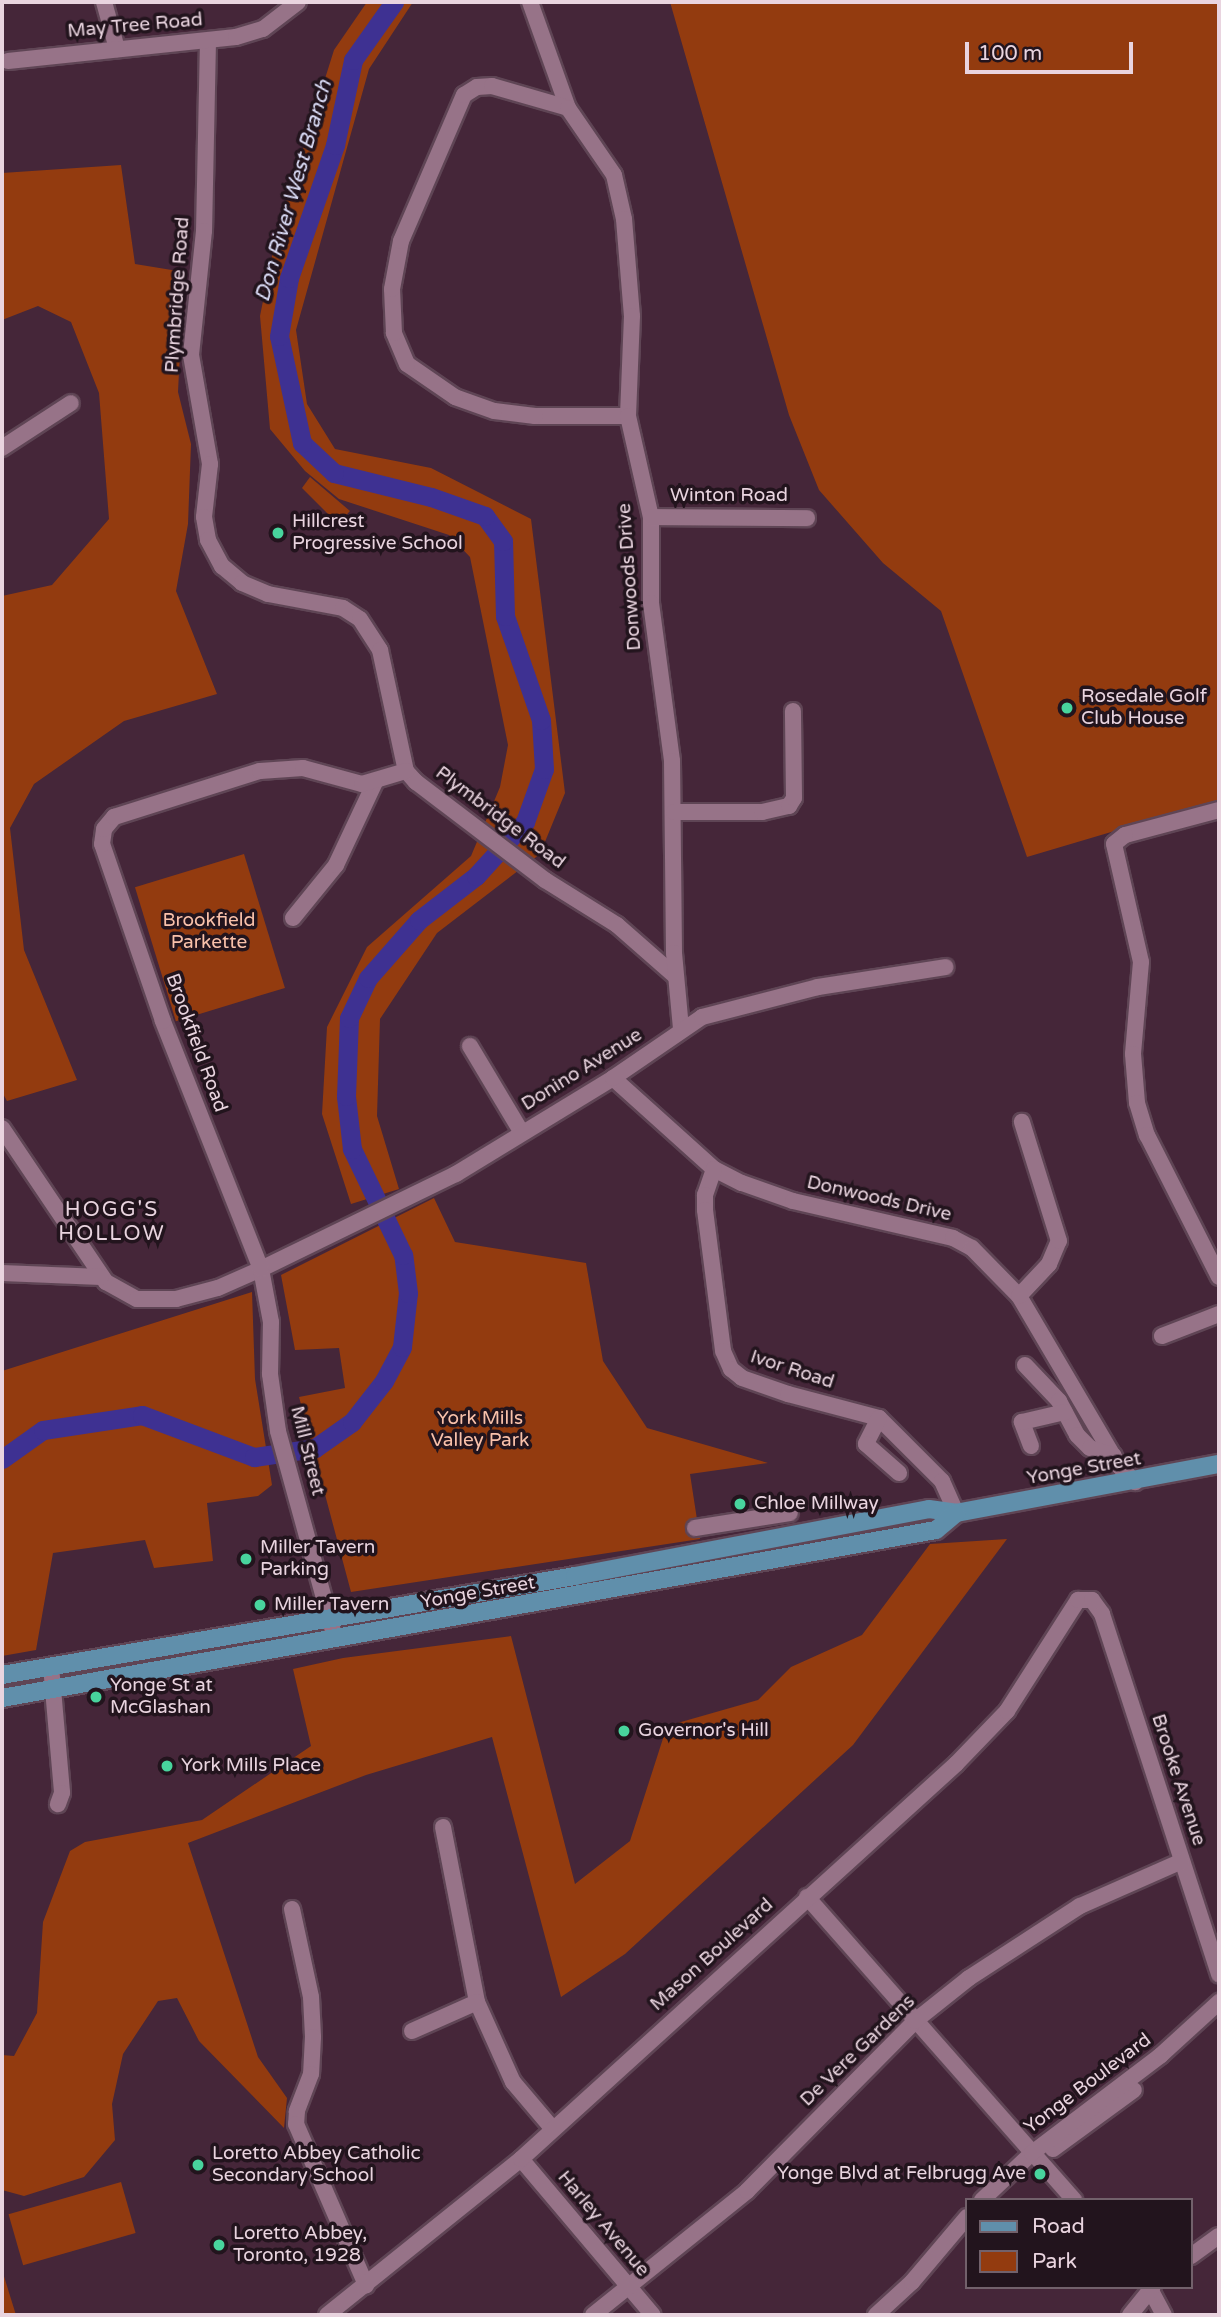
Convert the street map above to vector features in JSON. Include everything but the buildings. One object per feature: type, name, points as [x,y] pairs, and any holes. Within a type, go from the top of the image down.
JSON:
[{"type":"main road","name":"Yonge Street","points":[[2,1675],[732,1548],[929,1508],[956,1513],[1135,1482],[1219,1464]]},
{"type":"main road","name":"Yonge Street","points":[[2,1698],[936,1530],[956,1513]]},
{"type":"street","points":[[104,2],[117,49]]},
{"type":"street","name":"May Tree Road","points":[[8,61],[208,41],[263,29],[298,2]]},
{"type":"street","name":"Donwoods Drive","points":[[530,2],[568,108],[614,175],[624,219],[632,316],[628,416],[651,517],[651,603],[667,708],[674,812],[675,976],[681,1028]]},
{"type":"street","name":"Plymbridge Road","points":[[208,41],[204,231],[191,355],[210,464],[204,517],[208,540],[222,566],[242,583],[268,594],[343,608],[372,632],[387,674],[406,771],[467,822],[617,925],[675,976]]},
{"type":"street","points":[[568,108],[492,86],[477,87],[464,95],[401,241],[392,289],[394,333],[407,364],[446,393],[495,411],[535,416],[628,416]]},
{"type":"street","points":[[2,448],[71,403]]},
{"type":"street","name":"Winton Road","points":[[651,517],[807,518]]},
{"type":"street","points":[[674,812],[762,812],[789,806],[794,798],[793,711]]},
{"type":"street","name":"Brookfield Road","points":[[261,1269],[163,1021],[102,844],[104,829],[114,817],[260,771],[303,768],[362,784],[375,782]]},
{"type":"street","points":[[293,918],[336,865],[375,782],[406,771]]},
{"type":"street","points":[[1219,810],[1125,835],[1114,844],[1140,962],[1133,1054],[1137,1103],[1147,1136],[1219,1277]]},
{"type":"street","name":"Donino Avenue","points":[[101,1277],[127,1296],[156,1301],[205,1293],[261,1269],[367,1215],[456,1174],[613,1077],[681,1028],[702,1017],[818,987],[945,967]]},
{"type":"street","points":[[470,1046],[522,1133]]},
{"type":"street","name":"Donwoods Drive","points":[[613,1077],[714,1170],[793,1201],[953,1238],[972,1248],[1019,1296],[1114,1455],[1135,1482]]},
{"type":"street","points":[[1019,1296],[1049,1264],[1059,1241],[1022,1122]]},
{"type":"street","points":[[2,1128],[101,1277]]},
{"type":"street","name":"Ivor Road","points":[[714,1170],[705,1195],[705,1210],[723,1351],[731,1369],[742,1378],[788,1394],[879,1418]]},
{"type":"street","name":"Mill Street","points":[[261,1269],[271,1321],[270,1374],[278,1431],[334,1640]]},
{"type":"street","points":[[2,1273],[101,1277]]},
{"type":"street","points":[[1162,1336],[1219,1314]]},
{"type":"street","points":[[1025,1365],[1065,1412],[1090,1448],[1114,1455]]},
{"type":"street","points":[[1031,1446],[1022,1422],[1065,1412]]},
{"type":"street","points":[[899,1473],[866,1444],[879,1418],[942,1481],[956,1513]]},
{"type":"street","points":[[695,1528],[790,1513]]},
{"type":"street","points":[[727,1522],[736,1566]]},
{"type":"street","name":"Brooke Avenue","points":[[1092,1600],[1101,1614],[1219,1975]]},
{"type":"street","name":"Mason Boulevard","points":[[327,2315],[521,2159],[999,1721],[1074,1605],[1092,1600]]},
{"type":"street","points":[[51,1666],[62,1793],[58,1804]]},
{"type":"street","points":[[443,1827],[477,2002],[513,2082],[552,2128]]},
{"type":"street","name":"De Vere Gardens","points":[[593,2315],[747,2191],[915,2021],[1040,1929],[1101,1895],[1182,1861]]},
{"type":"street","points":[[807,1897],[1072,2198]]},
{"type":"street","points":[[292,1909],[310,1997],[313,2038],[311,2074],[296,2111],[296,2124],[366,2285]]},
{"type":"street","name":"Yonge Boulevard","points":[[984,2198],[1142,2071],[1219,2001]]},
{"type":"street","points":[[412,2031],[477,2002]]},
{"type":"street","name":"Yonge Boulevard","points":[[999,2198],[1035,2156],[1151,2078],[1219,2015]]},
{"type":"street","name":"Harley Avenue","points":[[521,2159],[653,2315]]},
{"type":"street","points":[[876,2315],[912,2282],[965,2219]]},
{"type":"street","points":[[893,2315],[965,2235]]},
{"type":"street","points":[[1193,2255],[1219,2236]]},
{"type":"street","points":[[1130,2315],[1150,2289]]},
{"type":"street","points":[[1151,2289],[1164,2315]]},
{"type":"green space","points":[[367,2],[413,2],[369,69],[296,330],[307,404],[335,449],[431,468],[531,519],[565,793],[540,854],[437,933],[380,1019],[377,1116],[399,1189],[351,1204],[322,1114],[327,1027],[367,947],[471,856],[500,787],[508,745],[470,557],[449,535],[339,499],[305,471],[270,429],[260,316],[277,231],[334,50]]},
{"type":"green space","points":[[670,2],[1219,2],[1219,800],[1027,857],[941,611],[883,563],[819,490],[789,415]]},
{"type":"green space","points":[[121,165],[135,264],[184,272],[178,392],[191,444],[188,524],[176,591],[217,694],[124,721],[34,784],[10,828],[24,950],[77,1080],[7,1101],[2,1092],[2,596],[52,585],[109,519],[99,393],[71,322],[38,306],[2,320],[2,173]]},
{"type":"green space","points":[[310,477],[350,511],[338,524],[302,488]]},
{"type":"green space","name":"Brookfield Parkette","points":[[244,854],[285,988],[176,1021],[135,887]]},
{"type":"green space","name":"York Mills Valley Park","points":[[434,1198],[455,1242],[586,1263],[603,1361],[647,1428],[768,1463],[690,1474],[700,1539],[351,1592],[299,1397],[345,1388],[339,1348],[295,1350],[281,1275]]},
{"type":"green space","points":[[252,1292],[255,1379],[272,1485],[258,1496],[207,1503],[213,1561],[154,1568],[145,1540],[53,1553],[36,1650],[2,1656],[2,1371]]},
{"type":"green space","points":[[1007,1539],[853,1745],[625,1954],[561,1997],[492,1737],[366,1775],[188,1843],[258,2057],[287,2098],[284,2128],[199,2041],[177,1998],[158,2001],[123,2054],[112,2104],[115,2140],[84,2177],[24,2196],[2,2190],[2,2055],[14,2056],[37,2013],[43,1922],[70,1851],[85,1842],[202,1820],[311,1746],[293,1669],[343,1658],[511,1636],[575,1884],[630,1841],[667,1726],[758,1700],[791,1667],[862,1635],[930,1544]]},
{"type":"green space","points":[[121,2182],[136,2233],[23,2265],[9,2214]]},
{"type":"green space","points":[[2,2270],[16,2315],[2,2315]]},
{"type":"shaded area","points":[[308,513],[314,513],[319,521],[317,527],[308,529],[303,524],[303,518]]},
{"type":"waterway","name":"Don River West Branch","points":[[2,1459],[43,1430],[142,1415],[254,1457],[315,1448],[352,1422],[384,1381],[402,1347],[408,1293],[403,1255],[352,1149],[346,1096],[349,1018],[368,978],[419,920],[476,876],[525,822],[544,769],[541,720],[505,616],[503,541],[485,516],[431,497],[334,473],[302,443],[279,336],[289,278],[335,145],[353,60],[394,2]]},
{"type":"place","name":"Hillcrest Progressive School","points":[[278,533]]},
{"type":"place","name":"Rosedale Golf Club House","points":[[1067,708]]},
{"type":"place","name":"Chloe Millway","points":[[740,1504]]},
{"type":"place","name":"Miller Tavern Parking","points":[[246,1559]]},
{"type":"place","name":"Miller Tavern","points":[[260,1605]]},
{"type":"place","name":"Yonge St at McGlashan","points":[[96,1697]]},
{"type":"place","name":"Governor's Hill","points":[[624,1731]]},
{"type":"place","name":"York Mills Place","points":[[167,1766]]},
{"type":"place","name":"Loretto Abbey Catholic Secondary School","points":[[198,2165]]},
{"type":"place","name":"Yonge Blvd at Felbrugg Ave","points":[[1040,2174]]},
{"type":"place","name":"Loretto Abbey, Toronto, 1928","points":[[219,2245]]},
{"type":"district","name":"HOGG'S HOLLOW","points":[[112,1222]]}]
